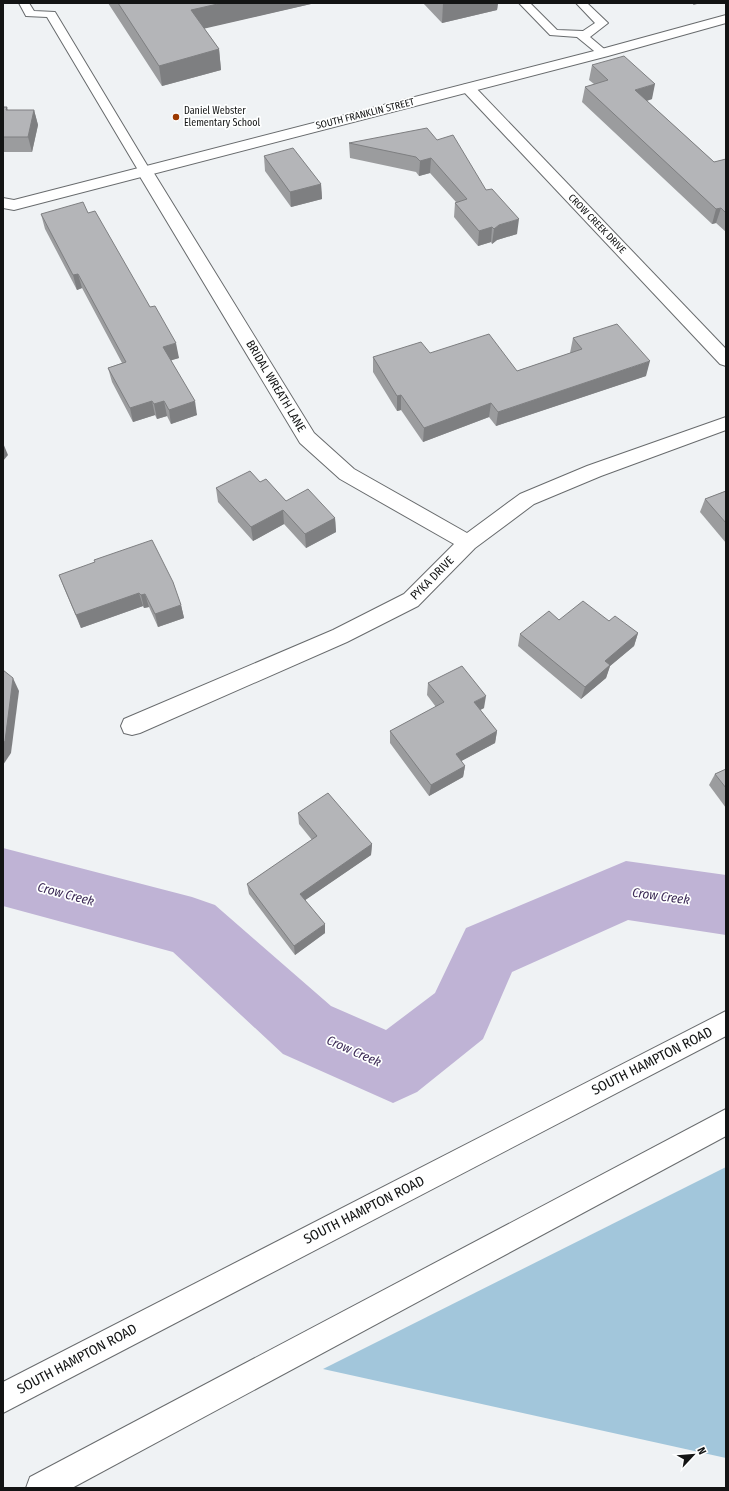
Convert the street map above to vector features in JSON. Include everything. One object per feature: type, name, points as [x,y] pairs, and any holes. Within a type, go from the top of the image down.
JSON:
[{"type":"street","name":"SOUTH FRANKLIN STREET","points":[[6,205],[468,88],[726,19]]},
{"type":"street","name":"CROW CREEK DRIVE","points":[[468,88],[726,360]]},
{"type":"street","name":"BRIDAL WREATH LANE","points":[[144,170],[307,438],[347,474],[468,543]]},
{"type":"street","name":"PYKA DRIVE","points":[[132,726],[340,636],[411,600],[468,543],[527,498],[726,423]]},
{"type":"street","name":"SOUTH HAMPTON ROAD","points":[[3,1398],[726,1022]]},
{"type":"street","points":[[40,1488],[726,1122]]},
{"type":"lane","points":[[24,3],[30,14],[51,14],[144,170]]},
{"type":"lane","points":[[524,3],[554,33],[580,34],[603,53]]},
{"type":"lane","points":[[581,3],[602,23],[584,36]]},
{"type":"shaded area","points":[[726,1167],[726,1458],[323,1369]]},
{"type":"building","points":[[118,3],[222,3],[191,10],[219,49],[159,66]]},
{"type":"building","points":[[624,56],[655,84],[635,90],[714,162],[726,159],[726,213],[721,208],[716,209],[585,87],[608,80],[592,65]]},
{"type":"building","points":[[3,107],[7,107],[6,110],[34,110],[28,137],[3,137]]},
{"type":"building","points":[[427,128],[437,140],[453,135],[486,190],[492,189],[519,219],[499,225],[494,229],[492,227],[479,231],[455,203],[467,199],[431,158],[420,161],[416,157],[349,143]]},
{"type":"building","points":[[293,148],[321,184],[290,192],[264,156]]},
{"type":"building","points":[[83,202],[88,213],[95,211],[150,307],[155,306],[176,343],[163,347],[195,401],[169,410],[164,401],[154,404],[152,401],[130,408],[108,368],[126,362],[78,274],[73,275],[41,214]]},
{"type":"building","points":[[617,324],[650,361],[498,412],[491,403],[424,428],[401,395],[397,396],[373,357],[421,342],[430,353],[489,334],[517,371],[582,349],[573,338]]},
{"type":"building","points":[[250,471],[260,482],[266,479],[286,501],[308,489],[335,518],[305,534],[283,510],[251,527],[216,488]]},
{"type":"building","points":[[726,491],[726,523],[705,499]]},
{"type":"building","points":[[152,540],[173,582],[181,605],[155,614],[145,594],[141,595],[139,593],[76,615],[59,575],[95,562],[94,560]]},
{"type":"building","points":[[583,601],[609,621],[615,616],[638,633],[605,661],[610,665],[585,687],[520,634],[549,611],[559,620]]},
{"type":"building","points":[[462,666],[486,696],[474,702],[497,731],[456,754],[465,766],[431,785],[390,731],[444,702],[428,683]]},
{"type":"building","points":[[3,670],[13,678],[5,741],[3,744]]},
{"type":"building","points":[[726,769],[726,788],[715,774]]},
{"type":"building","points":[[328,793],[372,844],[300,894],[325,924],[294,946],[247,884],[317,836],[298,813]]},
{"type":"waterway","name":"Crow Creek","points":[[3,877],[192,927],[307,1030],[393,1068],[459,1016],[489,950],[626,890],[726,905]]},
{"type":"place","name":"Daniel Webster Elementary School","points":[[176,117]]}]
